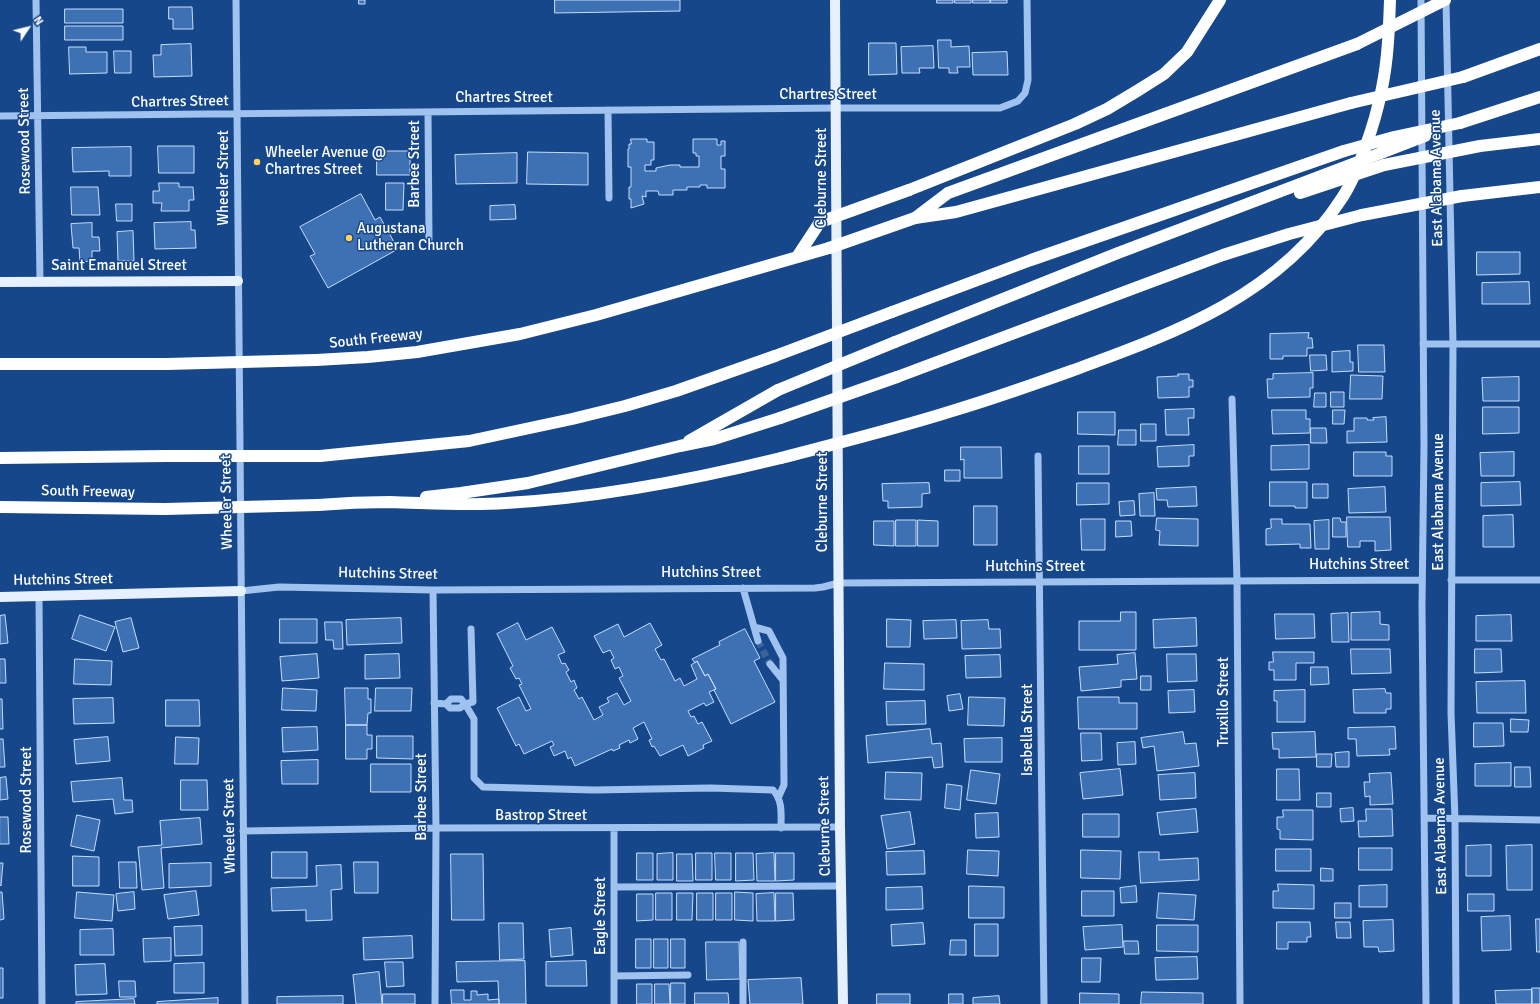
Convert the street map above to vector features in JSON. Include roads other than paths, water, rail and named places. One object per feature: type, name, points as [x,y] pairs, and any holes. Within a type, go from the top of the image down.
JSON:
[{"type":"highway","points":[[797,257],[820,222],[909,190],[1075,124],[1107,109],[1137,91],[1164,74],[1187,52],[1220,0]]},
{"type":"highway","points":[[367,502],[505,504],[607,493],[725,472],[951,412],[1144,344],[1190,324],[1225,306],[1261,283],[1300,250],[1327,219],[1343,196],[1358,168],[1373,125],[1382,88],[1387,55],[1390,0]]},
{"type":"highway","points":[[915,218],[948,193],[1356,44],[1446,0]]},
{"type":"highway","points":[[1463,77],[1540,49]]},
{"type":"highway","points":[[915,218],[956,212],[1351,103],[1540,58]]},
{"type":"highway","points":[[680,446],[778,390],[895,342],[1111,256],[1460,123],[1540,97]]},
{"type":"highway","points":[[0,458],[320,456],[469,441],[572,420],[676,391],[775,356],[1031,260],[1344,151],[1394,137],[1460,123]]},
{"type":"highway","points":[[1203,222],[1285,198],[1384,165],[1480,146],[1540,139]]},
{"type":"highway","points":[[367,502],[462,493],[528,483],[737,433],[897,377],[1223,255],[1289,234],[1362,215],[1462,196],[1540,187]]},
{"type":"highway","points":[[1522,189],[1540,190]]},
{"type":"highway","name":"South Freeway","points":[[0,364],[167,364],[316,360],[417,352],[520,334],[596,315],[829,248],[915,218]]},
{"type":"highway","name":"South Freeway","points":[[0,507],[165,509],[318,505],[367,502]]},
{"type":"main road","name":"Cleburne Street","points":[[835,0],[840,828],[843,1004]]},
{"type":"main road","name":"Saint Emanuel Street","points":[[0,282],[238,281]]},
{"type":"main road","name":"Hutchins Street","points":[[0,597],[241,591]]},
{"type":"street","name":"Rosewood Street","points":[[36,0],[40,281]]},
{"type":"street","name":"Wheeler Street","points":[[236,0],[245,1004]]},
{"type":"street","name":"Chartres Street","points":[[0,116],[836,108],[1000,108],[1009,106],[1018,101],[1025,93],[1028,80],[1027,0]]},
{"type":"street","name":"East Alabama Avenue","points":[[1422,0],[1424,454],[1422,580],[1426,1004]]},
{"type":"street","name":"East Alabama Avenue","points":[[1446,0],[1453,344],[1451,713],[1455,819],[1456,1004]]},
{"type":"street","points":[[608,110],[609,198]]},
{"type":"street","name":"Barbee Street","points":[[428,112],[429,240]]},
{"type":"street","points":[[1423,344],[1540,344]]},
{"type":"street","name":"Truxillo Street","points":[[1232,399],[1237,581],[1240,1004]]},
{"type":"street","name":"Isabella Street","points":[[1038,456],[1044,1004]]},
{"type":"street","name":"Hutchins Street","points":[[241,591],[279,586],[433,590],[823,588],[839,583],[1422,580]]},
{"type":"street","points":[[1451,580],[1540,580]]},
{"type":"street","points":[[743,588],[758,641]]},
{"type":"street","name":"Barbee Street","points":[[433,590],[436,828],[435,1004]]},
{"type":"street","name":"Rosewood Street","points":[[39,596],[42,1004]]},
{"type":"street","points":[[754,627],[769,631],[783,658],[784,785],[779,796]]},
{"type":"street","points":[[434,703],[446,704],[450,708],[460,708],[465,704],[473,702],[471,629]]},
{"type":"street","points":[[770,664],[782,679]]},
{"type":"street","points":[[465,704],[474,718],[474,778],[483,787],[594,790],[711,788],[773,790],[779,796],[781,806],[781,828]]},
{"type":"street","points":[[1425,818],[1540,820]]},
{"type":"street","name":"Bastrop Street","points":[[243,831],[436,828],[840,828]]},
{"type":"street","name":"Eagle Street","points":[[614,829],[614,1004]]},
{"type":"street","points":[[614,887],[841,886]]},
{"type":"street","points":[[743,942],[743,1004]]},
{"type":"street","points":[[614,976],[688,975]]},
{"type":"tunnel","points":[[758,641],[770,664]]},
{"type":"place","name":"Wheeler Avenue @ Chartres Street","points":[[257,162]]},
{"type":"place","name":"Augustana Lutheran Church","points":[[349,238]]}]
